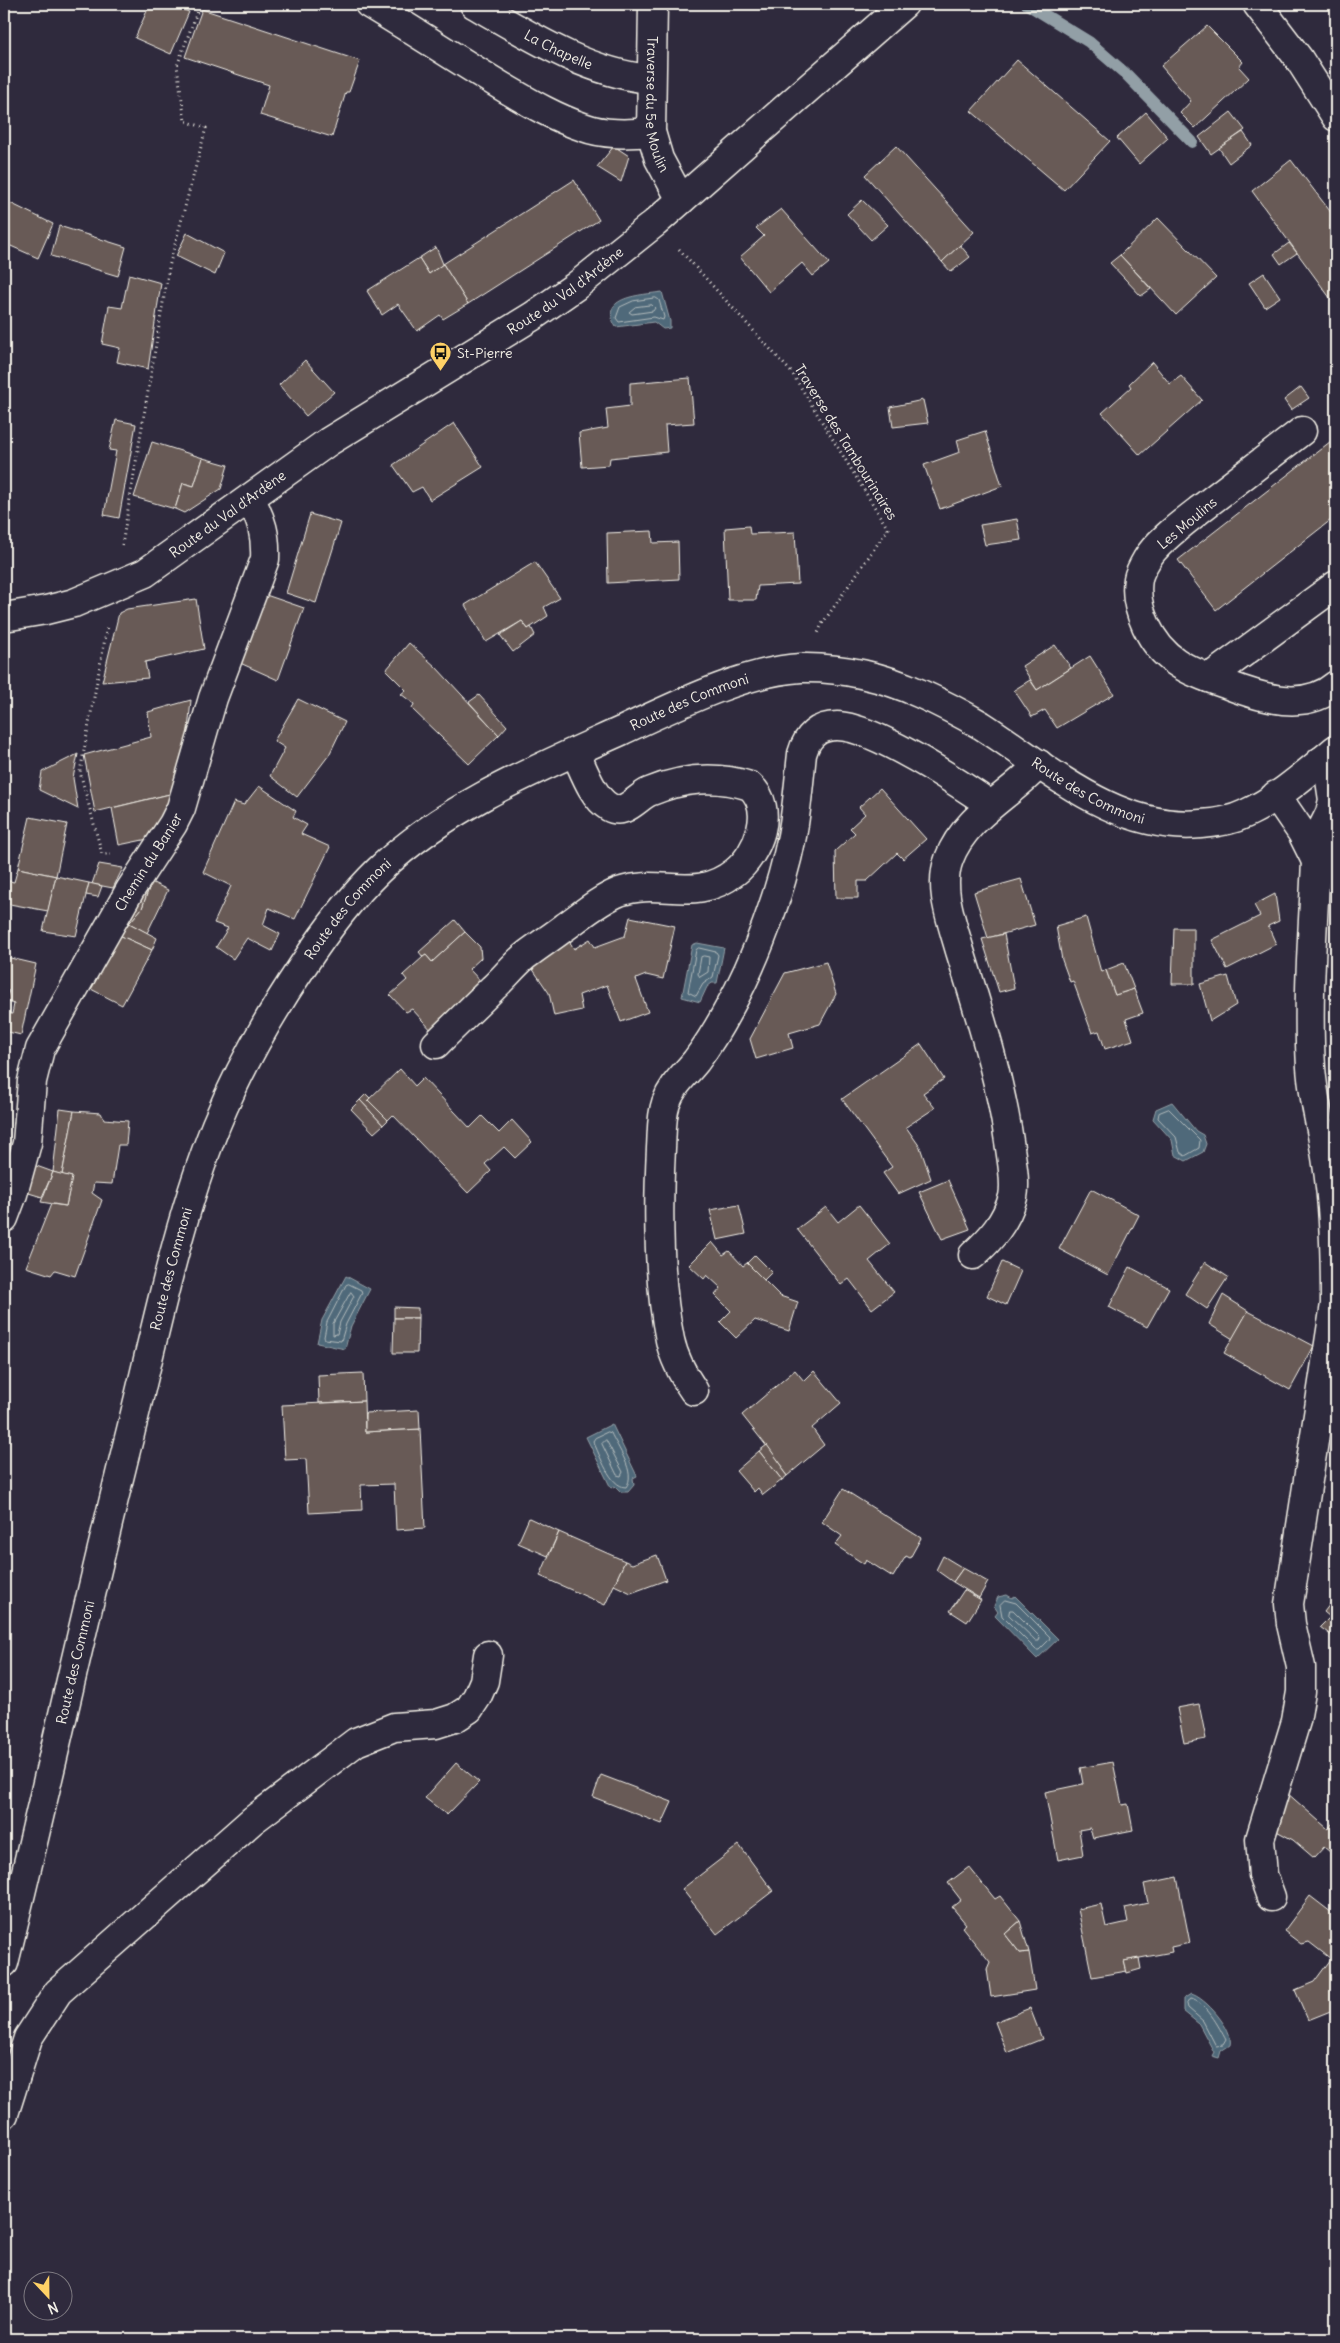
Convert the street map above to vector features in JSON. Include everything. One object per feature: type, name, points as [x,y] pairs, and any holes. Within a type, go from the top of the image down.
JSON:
[{"type":"street","points":[[369,4],[499,84],[584,128],[626,134],[651,132]]},
{"type":"street","name":"La Chapelle","points":[[474,4],[557,49],[590,64],[627,76],[650,79]]},
{"type":"street","name":"Traverse du 5e Moulin","points":[[653,4],[650,79],[651,132],[664,170],[681,200]]},
{"type":"street","name":"Route du Val d'Ardène","points":[[4,617],[55,608],[115,587],[145,573],[328,442],[533,316],[576,286],[656,223],[904,4]]},
{"type":"street","points":[[1257,4],[1299,59],[1336,117]]},
{"type":"street","name":"Les Moulins","points":[[1302,430],[1179,526],[1148,556],[1138,579],[1138,600],[1144,621],[1156,642],[1175,662],[1209,678],[1255,695],[1289,700],[1314,699],[1336,685]]},
{"type":"street","name":"Chemin du Banier","points":[[4,1218],[14,1194],[27,1144],[32,1082],[40,1049],[130,890],[173,824],[186,796],[213,698],[265,559],[266,539],[263,525],[250,499]]},
{"type":"street","points":[[1209,678],[1336,585]]},
{"type":"street","name":"Route des Commoni","points":[[4,1963],[102,1546],[179,1239],[208,1148],[236,1083],[271,1016],[305,962],[342,911],[375,875],[410,844],[471,803],[501,786],[682,703],[757,677],[804,668],[867,676],[905,687],[976,722],[1039,764],[1110,806],[1135,816],[1174,826],[1230,820],[1250,812],[1329,755]]},
{"type":"street","points":[[694,1391],[683,1375],[676,1359],[670,1341],[667,1317],[660,1228],[660,1169],[665,1104],[674,1084],[695,1062],[710,1040],[748,971],[776,894],[792,836],[805,743],[812,734],[824,727],[839,726],[858,730],[953,779],[991,805]]},
{"type":"street","points":[[436,1044],[524,957],[592,907],[629,889],[672,888],[696,890],[710,887],[736,872],[754,852],[760,835],[762,818],[759,799],[750,786],[720,779],[689,779],[648,793],[623,809],[614,809],[606,805],[598,796],[575,752]]},
{"type":"street","points":[[1271,1897],[1263,1875],[1260,1839],[1296,1721],[1301,1692],[1301,1667],[1290,1624],[1289,1604],[1335,1304],[1336,1257],[1332,1209],[1326,1156],[1314,1101],[1311,1066],[1311,983],[1316,861],[1323,826],[1330,813],[1332,800],[1329,755]]},
{"type":"street","points":[[973,1255],[992,1238],[1005,1216],[1013,1196],[1013,1168],[1004,1112],[988,1042],[954,931],[945,879],[949,859],[960,838],[991,805],[1017,785],[1039,764]]},
{"type":"street","points":[[1276,795],[1302,833],[1316,861]]},
{"type":"street","points":[[4,2114],[28,2038],[58,1992],[253,1820],[356,1742],[394,1727],[436,1724],[455,1718],[469,1709],[477,1697],[484,1680],[488,1655]]},
{"type":"path","points":[[112,854],[102,854],[80,772],[115,587],[169,267],[206,128],[185,121],[177,66],[200,4]]},
{"type":"path","name":"Traverse des Tambourinaires","points":[[656,223],[792,373],[888,529],[822,624],[804,668]]},
{"type":"water","points":[[662,292],[670,321],[670,328],[663,329],[654,322],[616,327],[612,317],[612,309],[617,303],[634,296]]},
{"type":"water","points":[[697,943],[724,948],[717,983],[712,983],[707,987],[700,1002],[682,997],[692,945]]},
{"type":"water","points":[[1172,1102],[1196,1131],[1203,1135],[1206,1144],[1203,1152],[1186,1161],[1175,1155],[1172,1140],[1153,1119],[1156,1109]]},
{"type":"water","points":[[346,1276],[370,1289],[351,1326],[345,1349],[317,1343],[322,1320]]},
{"type":"water","points":[[612,1424],[637,1476],[633,1478],[634,1485],[628,1492],[621,1492],[615,1486],[611,1488],[586,1437]]},
{"type":"water","points":[[1007,1595],[1012,1598],[1015,1596],[1058,1639],[1037,1659],[995,1616],[998,1612],[994,1606],[998,1597]]},
{"type":"water","points":[[1191,1994],[1197,1996],[1211,2008],[1228,2031],[1230,2045],[1221,2051],[1219,2058],[1212,2056],[1214,2052],[1199,2024],[1183,2011],[1183,1999]]},
{"type":"building","points":[[150,4],[169,4],[189,12],[171,54],[135,38]]},
{"type":"building","points":[[202,9],[360,61],[349,92],[346,92],[332,137],[260,115],[269,85],[185,57]]},
{"type":"building","points":[[1207,26],[1243,62],[1239,67],[1249,78],[1195,128],[1180,113],[1191,101],[1161,66]]},
{"type":"building","points":[[1017,60],[1110,141],[1064,190],[971,111]]},
{"type":"building","points":[[1146,112],[1168,138],[1139,164],[1117,138]]},
{"type":"building","points":[[1231,112],[1245,130],[1211,154],[1199,137]]},
{"type":"building","points":[[1243,132],[1252,145],[1229,163],[1219,148]]},
{"type":"building","points":[[614,146],[629,156],[621,182],[597,167]]},
{"type":"building","points":[[896,146],[974,232],[942,262],[865,175]]},
{"type":"building","points":[[1291,160],[1336,219],[1336,222],[1330,226],[1336,234],[1336,306],[1252,191]]},
{"type":"building","points":[[574,180],[599,220],[468,304],[443,264]]},
{"type":"building","points":[[4,200],[53,224],[38,258],[4,243]]},
{"type":"building","points":[[862,200],[888,225],[871,240],[847,214]]},
{"type":"building","points":[[781,209],[829,263],[813,276],[802,263],[769,292],[740,257],[764,236],[756,228]]},
{"type":"building","points":[[1158,218],[1216,278],[1176,315],[1120,255]]},
{"type":"building","points":[[59,226],[126,247],[118,276],[51,256]]},
{"type":"building","points":[[187,233],[224,253],[215,275],[176,256]]},
{"type":"building","points":[[1289,243],[1297,253],[1281,264],[1274,254]]},
{"type":"building","points":[[960,245],[970,257],[951,272],[942,262]]},
{"type":"building","points":[[436,247],[443,264],[429,274],[419,258]]},
{"type":"building","points":[[1120,255],[1151,289],[1141,296],[1110,263]]},
{"type":"building","points":[[419,258],[429,274],[443,264],[468,304],[443,319],[440,315],[417,331],[398,304],[382,315],[367,291]]},
{"type":"building","points":[[1264,273],[1280,297],[1265,307],[1249,283]]},
{"type":"building","points":[[129,274],[161,283],[148,369],[117,362],[120,348],[102,344],[109,306],[122,308]]},
{"type":"building","points":[[305,360],[334,392],[306,416],[279,385]]},
{"type":"building","points":[[1152,362],[1170,384],[1181,376],[1202,400],[1140,455],[1102,413],[1131,387],[1129,384]]},
{"type":"building","points":[[690,378],[694,423],[665,425],[667,452],[610,458],[609,465],[582,467],[579,433],[608,428],[606,409],[630,406],[630,383]]},
{"type":"building","points":[[1301,387],[1309,398],[1291,410],[1284,400]]},
{"type":"building","points":[[923,400],[928,423],[893,427],[890,407]]},
{"type":"building","points":[[116,420],[136,424],[119,518],[104,515],[116,451],[109,450]]},
{"type":"building","points":[[454,423],[483,467],[430,500],[422,487],[412,492],[393,465]]},
{"type":"building","points":[[985,431],[1002,486],[940,509],[924,465],[960,452],[957,440]]},
{"type":"building","points":[[1335,438],[1336,516],[1216,610],[1178,560]]},
{"type":"building","points":[[152,442],[203,458],[194,486],[183,483],[175,509],[134,497]]},
{"type":"building","points":[[203,458],[228,465],[221,489],[184,513],[175,509],[183,483],[194,486]]},
{"type":"building","points":[[310,514],[341,523],[316,603],[286,593]]},
{"type":"building","points":[[1017,519],[1021,540],[985,545],[980,525]]},
{"type":"building","points":[[749,526],[750,534],[795,532],[798,584],[758,586],[756,600],[728,600],[725,528]]},
{"type":"building","points":[[652,531],[653,543],[678,542],[679,579],[608,583],[607,533]]},
{"type":"building","points":[[535,562],[560,598],[544,607],[548,616],[528,629],[522,621],[486,642],[465,605]]},
{"type":"building","points":[[263,594],[304,608],[278,680],[240,663]]},
{"type":"building","points":[[196,599],[204,649],[145,662],[148,678],[102,682],[119,613],[127,609]]},
{"type":"building","points":[[522,621],[528,629],[531,627],[535,635],[513,652],[500,635]]},
{"type":"building","points":[[409,643],[436,667],[499,735],[469,764],[412,709],[414,704],[401,694],[406,690],[386,670]]},
{"type":"building","points":[[1055,645],[1071,668],[1037,690],[1022,666]]},
{"type":"building","points":[[1090,656],[1114,694],[1057,728],[1045,710],[1032,717],[1014,690],[1030,680],[1037,690]]},
{"type":"building","points":[[479,695],[507,726],[499,735],[469,702]]},
{"type":"building","points":[[298,699],[345,722],[329,755],[297,797],[270,776],[285,748],[274,741]]},
{"type":"building","points":[[191,700],[182,791],[95,812],[84,755],[151,737],[148,712]]},
{"type":"building","points":[[78,754],[73,778],[78,809],[39,790],[42,772]]},
{"type":"building","points":[[259,786],[296,811],[293,817],[307,825],[301,834],[330,847],[295,919],[269,908],[263,925],[280,934],[272,951],[247,938],[233,959],[216,947],[228,928],[214,923],[231,886],[203,872],[234,802],[244,805]]},
{"type":"building","points":[[880,788],[926,839],[903,859],[897,853],[867,881],[858,881],[858,898],[836,898],[835,851],[855,833],[850,828],[865,814],[859,807]]},
{"type":"building","points":[[182,791],[148,839],[119,845],[112,808]]},
{"type":"building","points":[[30,817],[67,824],[56,876],[18,868]]},
{"type":"building","points":[[99,864],[123,868],[113,888],[92,884]]},
{"type":"building","points":[[18,868],[56,876],[48,911],[4,903],[4,880],[14,882]]},
{"type":"building","points":[[56,876],[89,883],[76,936],[43,931]]},
{"type":"building","points":[[1021,879],[1035,925],[988,938],[974,892]]},
{"type":"building","points":[[151,882],[168,890],[147,933],[129,923],[142,908]]},
{"type":"building","points":[[151,882],[142,908],[119,935]]},
{"type":"building","points":[[89,883],[102,886],[98,897],[86,895]]},
{"type":"building","points":[[1275,894],[1279,921],[1268,926],[1276,944],[1227,969],[1212,940],[1260,916],[1254,905]]},
{"type":"building","points":[[630,917],[675,926],[663,979],[646,975],[636,979],[648,1012],[621,1022],[607,985],[579,995],[582,1010],[554,1016],[549,993],[530,965],[568,939],[574,949],[590,939],[595,947],[625,936]]},
{"type":"building","points":[[1086,917],[1101,972],[1106,970],[1115,995],[1134,989],[1143,1013],[1126,1019],[1133,1040],[1105,1049],[1099,1031],[1092,1033],[1073,981],[1070,982],[1062,960],[1056,926]]},
{"type":"building","points":[[455,920],[465,932],[432,962],[426,955],[423,957],[419,952]]},
{"type":"building","points":[[129,923],[157,938],[152,950],[119,935]]},
{"type":"building","points":[[1174,928],[1194,928],[1194,984],[1172,984]]},
{"type":"building","points":[[465,932],[480,947],[481,958],[469,969],[485,986],[433,1032],[412,1009],[406,1012],[390,995],[407,980],[403,975],[423,957],[426,955],[432,962]]},
{"type":"building","points":[[1004,934],[1014,988],[999,992],[982,939]]},
{"type":"building","points":[[119,935],[152,950],[122,1005],[87,987]]},
{"type":"building","points":[[6,957],[36,964],[21,1035],[4,1031],[6,1013],[12,1014],[14,1004],[5,1001],[9,991],[4,990]]},
{"type":"building","points":[[826,962],[836,994],[820,1024],[789,1033],[793,1048],[756,1059],[750,1039],[785,973]]},
{"type":"building","points":[[1124,963],[1134,989],[1115,995],[1106,970]]},
{"type":"building","points":[[1228,976],[1236,1005],[1210,1021],[1200,984]]},
{"type":"building","points":[[921,1044],[944,1079],[923,1093],[935,1108],[906,1127],[920,1147],[931,1179],[898,1194],[883,1173],[892,1167],[842,1099]]},
{"type":"building","points":[[400,1069],[415,1086],[423,1078],[470,1128],[482,1116],[499,1133],[512,1120],[532,1142],[515,1158],[504,1147],[485,1164],[491,1171],[468,1193],[393,1115],[388,1120],[368,1100]]},
{"type":"building","points":[[366,1094],[370,1098],[368,1100],[388,1120],[383,1125],[360,1100]]},
{"type":"building","points":[[360,1100],[383,1125],[374,1133],[351,1109]]},
{"type":"building","points":[[60,1109],[74,1111],[62,1175],[53,1172]]},
{"type":"building","points":[[74,1111],[101,1113],[104,1119],[128,1121],[126,1145],[118,1145],[112,1184],[94,1183],[92,1193],[102,1200],[75,1276],[55,1270],[51,1275],[26,1267],[51,1204],[66,1206],[72,1177],[62,1175]]},
{"type":"building","points":[[31,1164],[53,1172],[42,1197],[22,1191]]},
{"type":"building","points":[[53,1172],[72,1177],[66,1206],[41,1202]]},
{"type":"building","points":[[948,1180],[970,1229],[942,1239],[919,1192]]},
{"type":"building","points":[[1091,1189],[1139,1215],[1108,1275],[1059,1249]]},
{"type":"building","points":[[739,1205],[746,1234],[717,1240],[710,1210]]},
{"type":"building","points":[[859,1205],[890,1244],[869,1261],[894,1292],[872,1309],[849,1279],[841,1285],[797,1229],[826,1207],[838,1222]]},
{"type":"building","points":[[712,1242],[723,1255],[729,1251],[743,1266],[747,1263],[780,1296],[798,1302],[789,1331],[755,1320],[736,1338],[720,1322],[731,1311],[715,1295],[721,1288],[707,1275],[704,1279],[689,1265]]},
{"type":"building","points":[[755,1255],[772,1272],[764,1280],[747,1263]]},
{"type":"building","points":[[1002,1262],[1021,1271],[1006,1305],[987,1296]]},
{"type":"building","points":[[1205,1262],[1228,1277],[1207,1309],[1185,1294]]},
{"type":"building","points":[[1130,1267],[1169,1288],[1147,1327],[1109,1307]]},
{"type":"building","points":[[1223,1295],[1248,1311],[1233,1339],[1209,1324]]},
{"type":"building","points":[[394,1307],[418,1308],[418,1318],[394,1318]]},
{"type":"building","points":[[1248,1311],[1314,1346],[1290,1390],[1224,1353]]},
{"type":"building","points":[[394,1318],[418,1318],[417,1353],[393,1353]]},
{"type":"building","points":[[795,1370],[804,1381],[814,1371],[841,1403],[812,1428],[824,1445],[787,1476],[781,1468],[783,1467],[742,1415]]},
{"type":"building","points":[[363,1373],[364,1401],[319,1403],[318,1375]]},
{"type":"building","points":[[364,1401],[365,1432],[420,1429],[425,1528],[396,1530],[394,1484],[361,1485],[362,1510],[309,1513],[306,1459],[285,1460],[282,1405]]},
{"type":"building","points":[[419,1410],[420,1429],[365,1432],[365,1413]]},
{"type":"building","points":[[767,1445],[783,1467],[781,1468],[787,1476],[782,1480],[759,1451]]},
{"type":"building","points":[[759,1451],[782,1480],[763,1495],[758,1488],[754,1492],[736,1471]]},
{"type":"building","points":[[843,1489],[921,1538],[910,1558],[906,1556],[893,1577],[866,1560],[864,1564],[835,1545],[842,1536],[822,1522]]},
{"type":"building","points":[[529,1518],[559,1532],[548,1556],[518,1543]]},
{"type":"building","points":[[559,1532],[625,1561],[605,1605],[540,1576]]},
{"type":"building","points":[[657,1555],[666,1580],[631,1593],[614,1585],[625,1561],[632,1564]]},
{"type":"building","points":[[943,1556],[963,1568],[953,1582],[936,1570]]},
{"type":"building","points":[[963,1568],[988,1582],[979,1598],[953,1582]]},
{"type":"building","points":[[964,1590],[981,1600],[967,1622],[950,1611]]},
{"type":"building","points":[[1336,1596],[1336,1639],[1320,1627],[1330,1617],[1324,1612]]},
{"type":"building","points":[[1199,1704],[1206,1739],[1184,1743],[1177,1708]]},
{"type":"building","points":[[1113,1762],[1122,1805],[1128,1804],[1133,1830],[1093,1838],[1090,1828],[1079,1830],[1083,1855],[1058,1860],[1045,1792],[1083,1784],[1080,1768]]},
{"type":"building","points":[[456,1763],[479,1782],[447,1815],[425,1798]]},
{"type":"building","points":[[601,1775],[672,1802],[662,1824],[593,1797]]},
{"type":"building","points":[[1286,1792],[1328,1829],[1336,1819],[1336,1857],[1324,1847],[1314,1858],[1293,1840],[1271,1828]]},
{"type":"building","points":[[739,1845],[773,1891],[717,1934],[682,1889]]},
{"type":"building","points":[[969,1867],[995,1899],[1000,1896],[1020,1921],[1005,1934],[1020,1953],[1029,1952],[1035,1990],[991,1997],[987,1969],[990,1962],[962,1927],[966,1924],[952,1907],[961,1900],[948,1883]]},
{"type":"building","points":[[1177,1877],[1190,1943],[1171,1947],[1172,1952],[1124,1961],[1127,1971],[1092,1977],[1078,1909],[1101,1904],[1106,1927],[1128,1922],[1125,1908],[1148,1903],[1144,1884]]},
{"type":"building","points":[[1310,1896],[1336,1916],[1336,2005],[1333,2010],[1308,2020],[1295,1990],[1314,1982],[1331,1959],[1309,1942],[1301,1944],[1284,1931]]},
{"type":"building","points":[[1020,1921],[1029,1952],[1020,1953],[1005,1934]]},
{"type":"building","points":[[1139,1958],[1141,1969],[1127,1973],[1124,1961]]},
{"type":"building","points":[[1030,2008],[1042,2039],[1007,2053],[995,2022]]},
{"type":"waterway","points":[[1027,4],[1089,42],[1127,75],[1192,142]]},
{"type":"place","name":"St-Pierre","points":[[441,372]]}]
